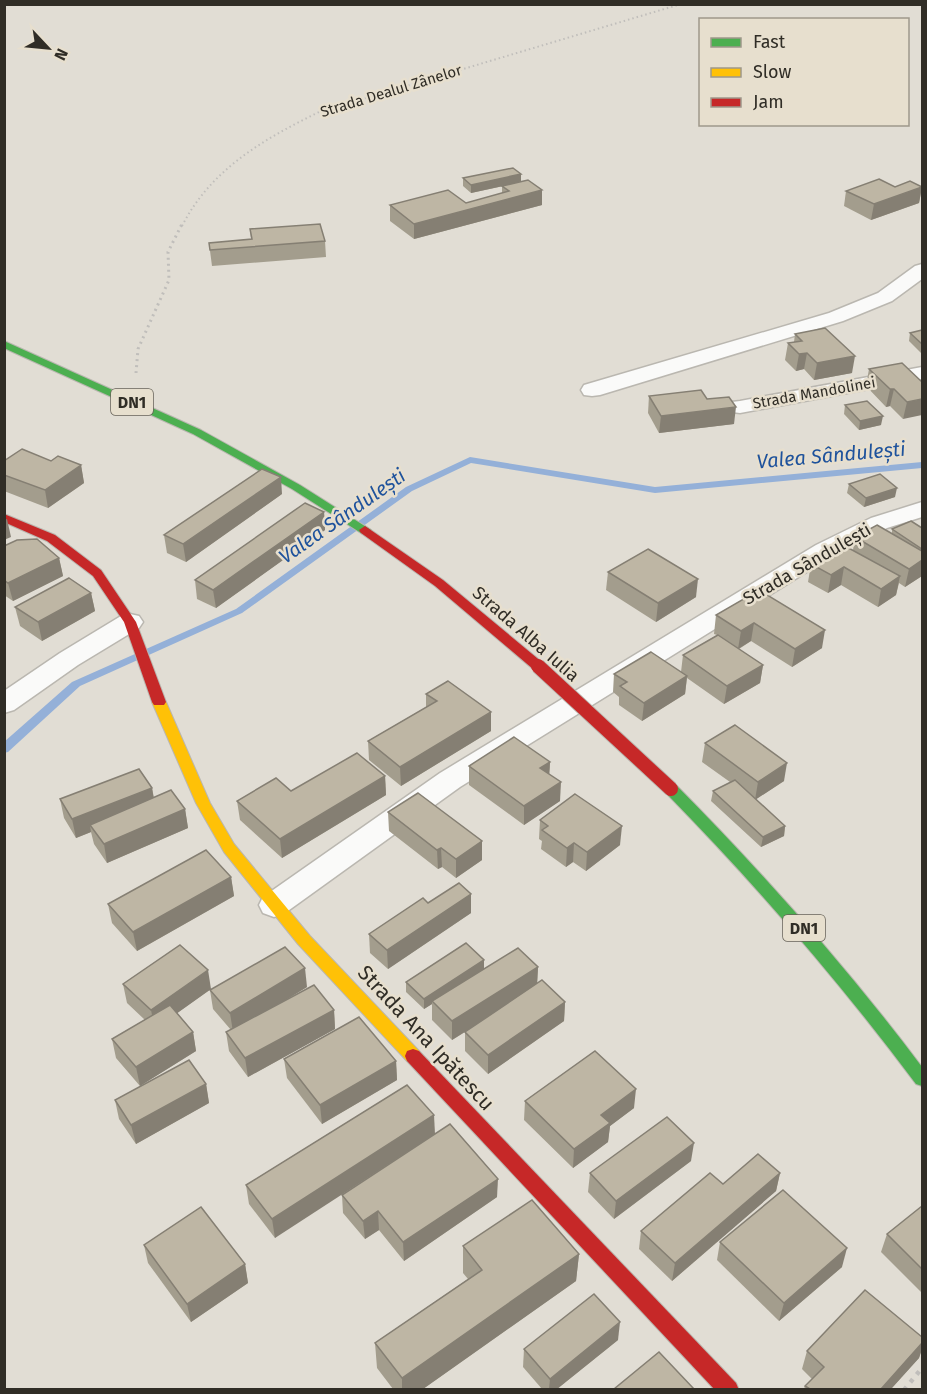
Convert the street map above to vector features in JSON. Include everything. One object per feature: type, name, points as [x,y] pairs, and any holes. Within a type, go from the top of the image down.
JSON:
[{"type":"main road","name":"Strada Alba Iulia","points":[[4,344],[139,405],[257,463],[347,516],[503,634],[671,789],[721,840],[820,946],[860,994],[922,1080]]},
{"type":"main road","name":"Strada Ana Ipătescu","points":[[4,516],[51,538],[98,573],[134,630],[148,676],[203,803],[229,848],[274,905],[312,949],[729,1389]]},
{"type":"street","points":[[592,390],[837,317],[885,297],[922,270]]},
{"type":"street","name":"Strada Mandolinei","points":[[740,407],[922,373]]},
{"type":"street","name":"Strada Sândulești","points":[[274,905],[450,780],[825,550],[879,523],[922,509]]},
{"type":"street","points":[[23,551],[51,538]]},
{"type":"street","points":[[4,704],[69,659],[134,630]]},
{"type":"path","name":"Strada Dealul Zânelor","points":[[139,405],[136,373],[138,349],[169,280],[168,252],[191,208],[226,168],[269,137],[319,112],[681,4]]},
{"type":"path","points":[[904,1389],[922,1368]]},
{"type":"building","points":[[513,168],[521,174],[471,185],[463,178]]},
{"type":"building","points":[[879,179],[895,187],[910,181],[922,187],[874,204],[846,191]]},
{"type":"building","points":[[528,180],[542,190],[414,224],[390,205],[448,190],[466,203],[509,191],[502,186]]},
{"type":"building","points":[[320,224],[325,241],[210,250],[209,243],[252,239],[250,229]]},
{"type":"building","points":[[825,328],[855,356],[817,363],[807,353],[799,354],[788,343],[802,341],[795,334]]},
{"type":"building","points":[[922,330],[922,344],[910,333]]},
{"type":"building","points":[[902,363],[922,382],[922,399],[907,402],[869,369]]},
{"type":"building","points":[[701,390],[707,399],[729,397],[736,407],[661,416],[649,396]]},
{"type":"building","points":[[867,401],[883,416],[860,421],[845,405]]},
{"type":"building","points":[[22,449],[51,461],[58,456],[81,465],[45,490],[4,475],[4,461]]},
{"type":"building","points":[[262,469],[281,477],[183,544],[164,535]]},
{"type":"building","points":[[880,474],[897,488],[866,498],[849,484]]},
{"type":"building","points":[[305,503],[324,512],[213,590],[195,580]]},
{"type":"building","points":[[911,521],[922,528],[922,549],[892,529]]},
{"type":"building","points":[[877,525],[922,551],[922,560],[909,569],[855,537]]},
{"type":"building","points":[[37,539],[59,558],[8,583],[4,580],[4,546],[17,540]]},
{"type":"building","points":[[843,545],[900,576],[881,589],[844,567],[831,575],[811,564]]},
{"type":"building","points":[[648,549],[698,579],[658,603],[608,572]]},
{"type":"building","points":[[69,578],[91,593],[38,622],[15,607]]},
{"type":"building","points":[[759,590],[825,630],[795,649],[754,623],[741,631],[716,615]]},
{"type":"building","points":[[718,635],[763,665],[727,686],[683,655]]},
{"type":"building","points":[[651,652],[687,676],[644,703],[620,686],[627,682],[614,674]]},
{"type":"building","points":[[448,681],[491,712],[400,767],[368,741],[437,701],[426,694]]},
{"type":"building","points":[[735,725],[787,763],[758,782],[705,743]]},
{"type":"building","points":[[514,737],[550,762],[540,768],[561,782],[524,806],[469,766]]},
{"type":"building","points":[[357,753],[385,776],[280,839],[237,801],[276,778],[291,791]]},
{"type":"building","points":[[139,769],[152,788],[72,819],[60,799]]},
{"type":"building","points":[[735,780],[785,826],[763,837],[713,791]]},
{"type":"building","points":[[171,790],[185,809],[104,844],[90,825]]},
{"type":"building","points":[[418,793],[482,841],[456,859],[441,848],[437,850],[388,812]]},
{"type":"building","points":[[575,794],[622,826],[587,852],[574,843],[567,848],[542,830],[548,826],[540,820]]},
{"type":"building","points":[[206,850],[231,877],[133,932],[108,904]]},
{"type":"building","points":[[459,883],[471,894],[387,950],[369,934],[423,898],[428,903]]},
{"type":"building","points":[[466,943],[484,960],[424,999],[406,982]]},
{"type":"building","points":[[180,945],[208,970],[151,1010],[123,984]]},
{"type":"building","points":[[285,947],[305,968],[230,1013],[210,990]]},
{"type":"building","points":[[518,948],[538,967],[452,1021],[432,1001]]},
{"type":"building","points":[[542,980],[565,1002],[488,1055],[465,1032]]},
{"type":"building","points":[[314,985],[334,1010],[245,1058],[226,1032]]},
{"type":"building","points":[[170,1005],[193,1032],[136,1067],[112,1039]]},
{"type":"building","points":[[359,1017],[396,1061],[320,1105],[284,1059]]},
{"type":"building","points":[[595,1051],[636,1089],[601,1115],[610,1123],[574,1149],[525,1101]]},
{"type":"building","points":[[189,1060],[206,1084],[131,1125],[115,1100]]},
{"type":"building","points":[[407,1085],[434,1115],[272,1219],[246,1185]]},
{"type":"building","points":[[667,1117],[694,1143],[616,1201],[590,1173]]},
{"type":"building","points":[[450,1124],[498,1179],[403,1242],[378,1211],[363,1221],[342,1195]]},
{"type":"building","points":[[758,1154],[780,1173],[675,1263],[641,1231],[710,1173],[723,1184]]},
{"type":"building","points":[[783,1190],[847,1248],[784,1303],[720,1242]]},
{"type":"building","points":[[532,1200],[579,1254],[402,1378],[375,1343],[482,1270],[463,1246]]},
{"type":"building","points":[[922,1206],[922,1269],[887,1234]]},
{"type":"building","points":[[201,1207],[245,1264],[187,1304],[144,1245]]},
{"type":"building","points":[[865,1290],[922,1337],[922,1343],[881,1389],[810,1389],[805,1386],[824,1367],[807,1351]]},
{"type":"building","points":[[594,1294],[620,1322],[550,1379],[524,1349]]},
{"type":"building","points":[[659,1352],[694,1389],[614,1389]]},
{"type":"waterway","name":"Valea Sândulești","points":[[4,749],[76,684],[239,611],[409,489],[470,460],[655,490],[922,465]]},
{"type":"traffic: fast","points":[[4,344],[197,432],[296,487],[365,530]]},
{"type":"traffic: fast","points":[[671,789],[802,929],[864,1003],[922,1079]]},
{"type":"traffic: slow","points":[[159,702],[203,803],[229,848],[304,940],[413,1056]]},
{"type":"traffic: jam","points":[[4,517],[51,538],[97,573],[130,622],[159,702]]},
{"type":"traffic: jam","points":[[365,530],[439,583],[538,666]]},
{"type":"traffic: jam","points":[[538,666],[671,789]]},
{"type":"traffic: jam","points":[[413,1056],[729,1390]]}]
